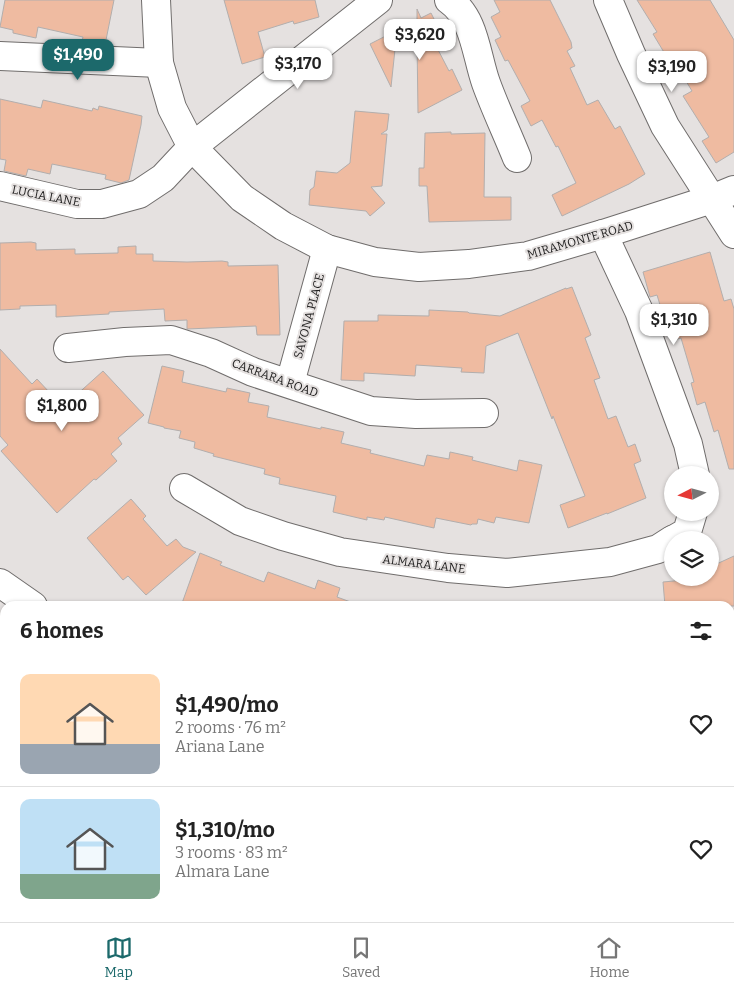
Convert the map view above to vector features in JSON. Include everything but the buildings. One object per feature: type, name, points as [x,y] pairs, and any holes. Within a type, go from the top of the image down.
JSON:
[{"type":"street","name":"MIRAMONTE ROAD","points":[[156,0],[158,63],[172,108],[192,147],[242,198],[283,226],[327,249],[375,262],[420,267],[469,264],[528,256],[603,234],[723,194]]},
{"type":"street","name":"LUCIA LANE","points":[[0,186],[77,204],[102,204],[139,194],[163,178],[192,147],[378,0]]},
{"type":"street","points":[[449,0],[458,6],[470,27],[485,82],[517,158]]},
{"type":"street","points":[[608,0],[664,126],[723,194],[734,234]]},
{"type":"street","points":[[0,56],[158,63]]},
{"type":"street","points":[[603,234],[638,311],[688,444],[693,466]]},
{"type":"street","name":"SAVONA PLACE","points":[[290,383],[327,249]]},
{"type":"street","name":"CARRARA ROAD","points":[[68,348],[125,342],[171,340],[211,353],[252,372],[371,411],[416,414],[484,412]]},
{"type":"street","name":"ALMARA LANE","points":[[184,488],[240,521],[283,536],[340,552],[448,568],[507,573],[610,562],[658,549],[664,545]]},
{"type":"street","points":[[0,583],[26,601]]}]
